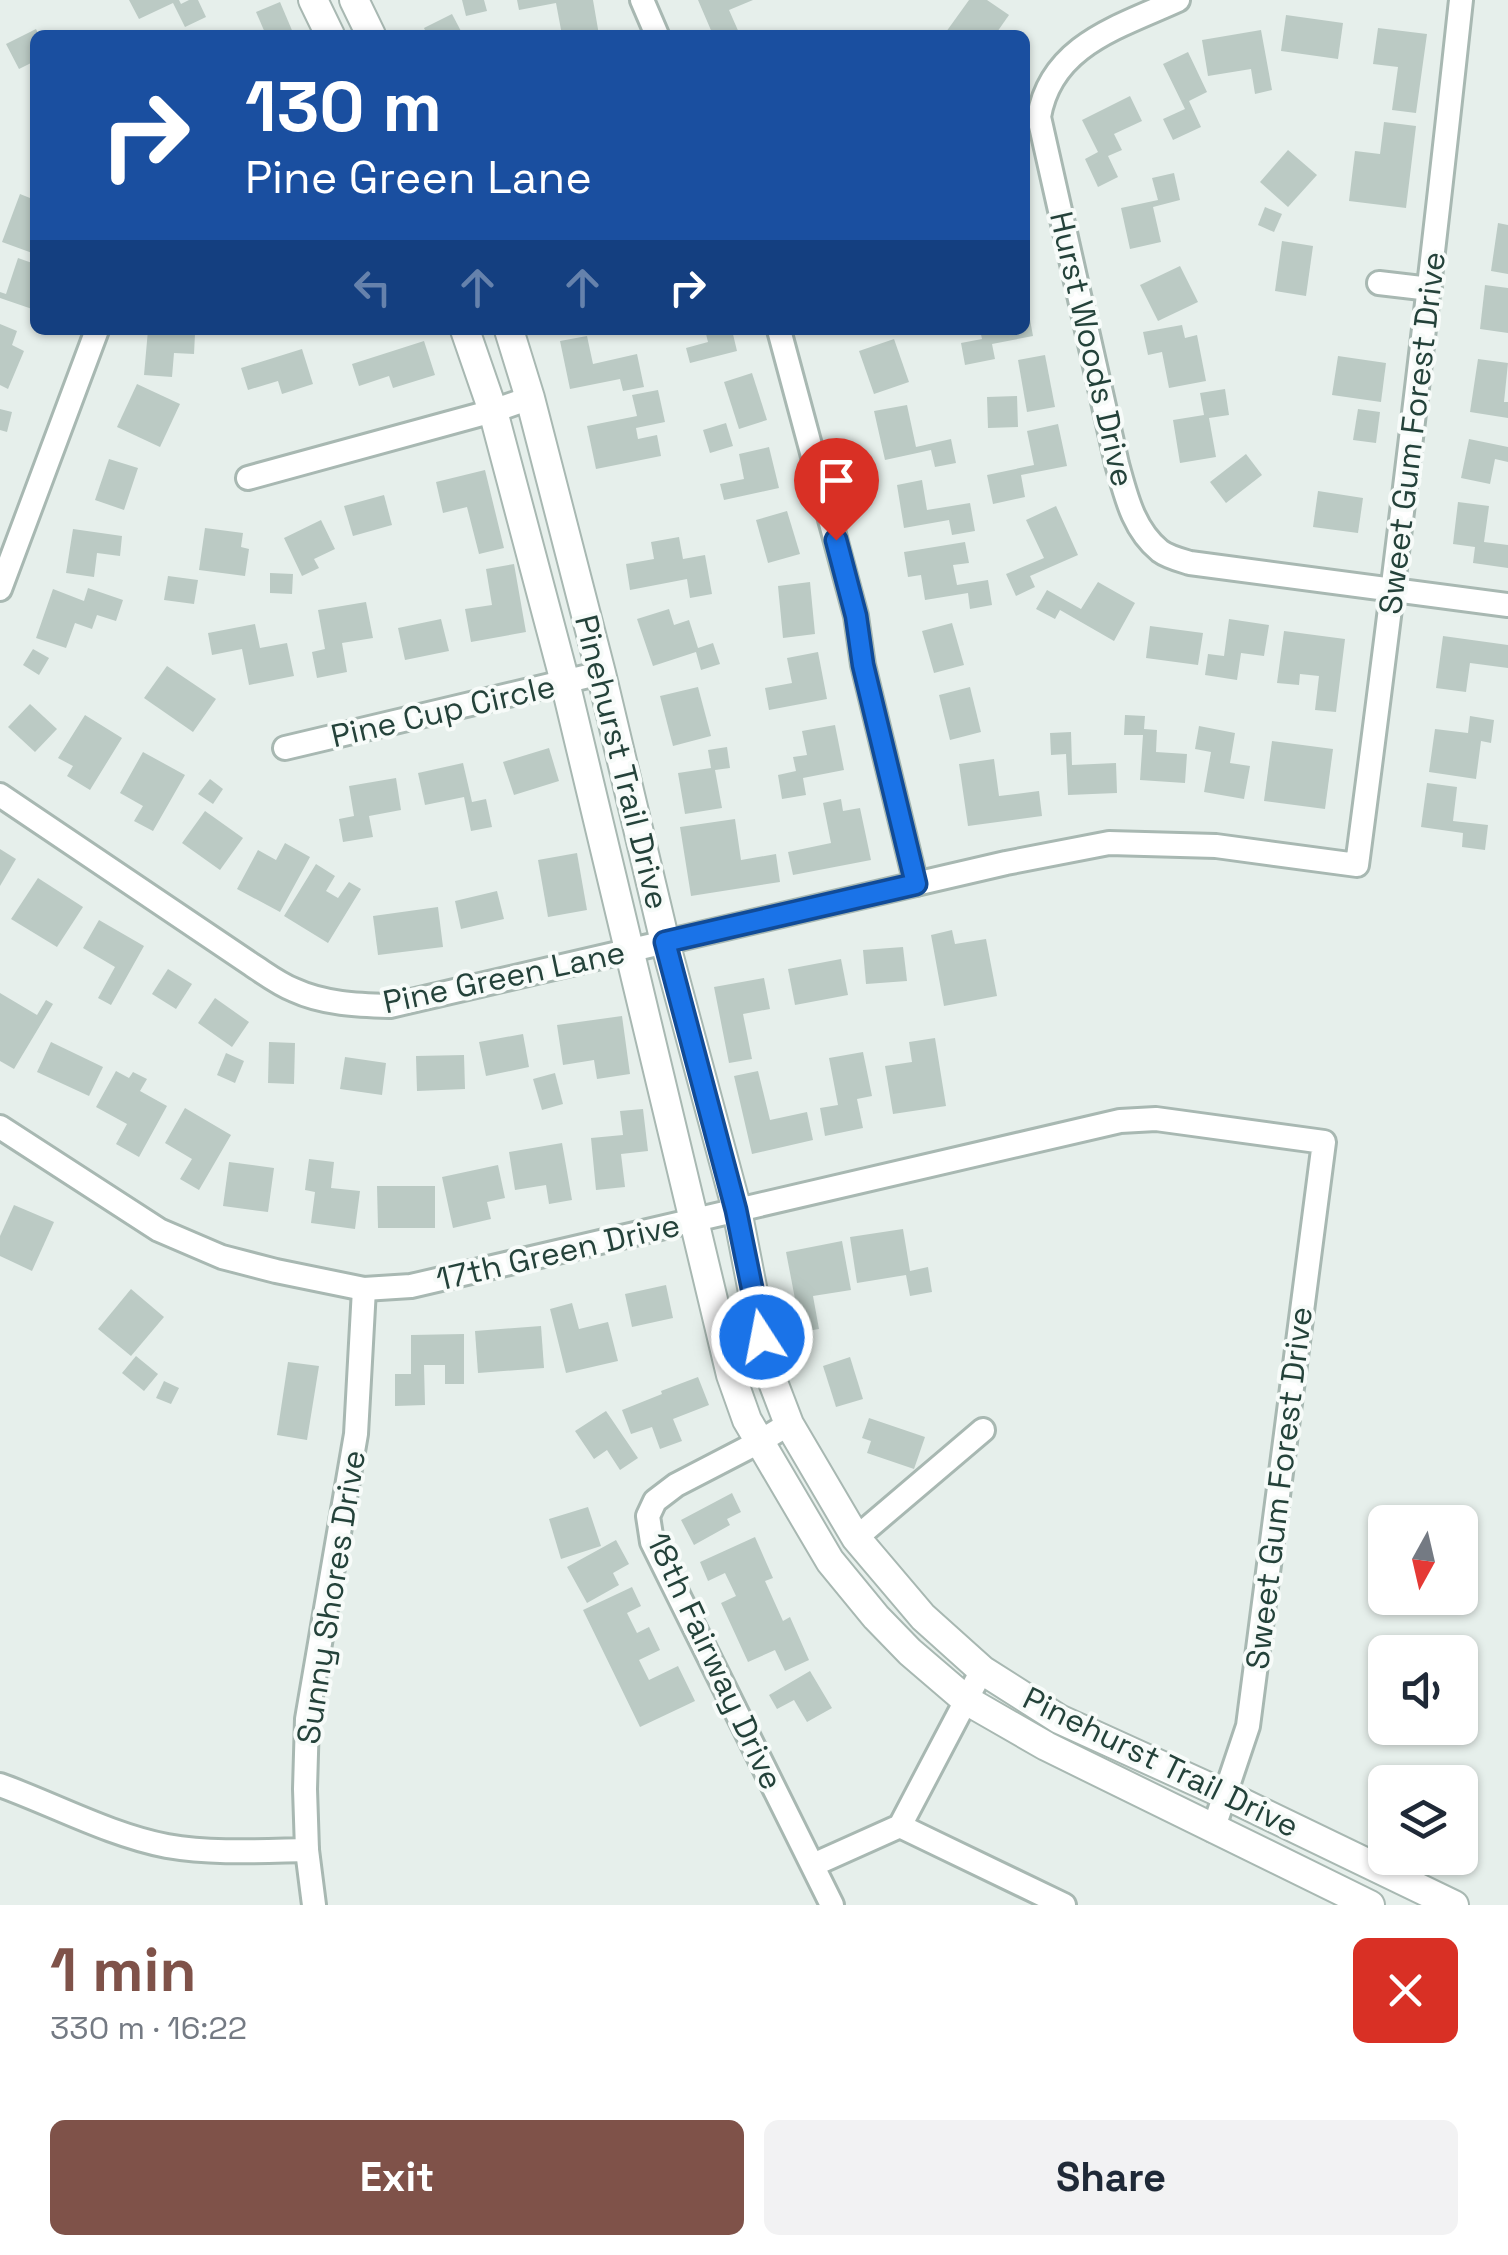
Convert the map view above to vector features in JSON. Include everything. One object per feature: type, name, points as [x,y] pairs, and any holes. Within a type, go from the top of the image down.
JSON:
[{"type":"street","points":[[313,0],[328,30]]},
{"type":"street","points":[[354,0],[369,30]]},
{"type":"street","points":[[642,0],[655,30]]},
{"type":"street","name":"Hurst Woods Drive","points":[[1178,0],[1097,37],[1078,50],[1050,80],[1039,117],[1129,506],[1142,532],[1162,553],[1190,563],[1393,591]]},
{"type":"street","name":"Sweet Gum Forest Drive","points":[[1357,865],[1430,290],[1461,0]]},
{"type":"street","points":[[1379,283],[1430,290]]},
{"type":"street","points":[[0,589],[95,335]]},
{"type":"street","name":"Pinehurst Trail Drive","points":[[467,335],[493,411],[565,682],[731,1375],[746,1420],[830,1560],[910,1652],[966,1700],[1046,1746],[1370,1905]]},
{"type":"street","name":"Pinehurst Trail Drive","points":[[510,335],[530,398],[736,1210],[768,1369],[788,1424],[856,1538],[923,1617],[982,1670],[1059,1719],[1454,1905]]},
{"type":"street","points":[[780,335],[856,616],[863,665],[916,884]]},
{"type":"street","points":[[248,478],[530,398]]},
{"type":"street","points":[[1393,591],[1508,605]]},
{"type":"street","name":"Pine Cup Circle","points":[[285,748],[601,673]]},
{"type":"street","name":"Pine Green Lane","points":[[0,795],[293,990],[322,1000],[390,1006],[1108,843],[1216,846],[1357,865]]},
{"type":"street","name":"17th Green Drive","points":[[0,1127],[132,1214],[190,1244],[222,1258],[276,1272],[364,1289],[411,1286],[1120,1121],[1156,1119],[1324,1142]]},
{"type":"street","name":"Sweet Gum Forest Drive","points":[[1213,1830],[1248,1726],[1324,1142]]},
{"type":"street","name":"Sunny Shores Drive","points":[[314,1905],[306,1850],[307,1719],[356,1434],[364,1289]]},
{"type":"street","name":"18th Fairway Drive","points":[[788,1424],[676,1484],[655,1501],[648,1516],[652,1542],[832,1905]]},
{"type":"street","points":[[856,1538],[983,1430]]},
{"type":"street","points":[[813,1865],[900,1826],[982,1670]]},
{"type":"street","points":[[0,1785],[126,1835],[164,1845],[214,1851],[306,1850]]},
{"type":"street","points":[[900,1826],[1064,1905]]},
{"type":"building","points":[[129,0],[179,0],[181,4],[198,0],[206,17],[185,27],[173,3],[139,19]]},
{"type":"building","points":[[462,0],[484,0],[487,11],[466,16]]},
{"type":"building","points":[[517,0],[593,0],[598,30],[561,30],[556,3],[519,10]]},
{"type":"building","points":[[698,0],[753,0],[729,10],[738,30],[711,30]]},
{"type":"building","points":[[969,0],[987,0],[1009,15],[998,30],[947,30]]},
{"type":"building","points":[[280,2],[292,30],[264,30],[256,12]]},
{"type":"building","points":[[452,14],[460,30],[425,30]]},
{"type":"building","points":[[1286,15],[1343,23],[1338,59],[1281,51]]},
{"type":"building","points":[[1378,28],[1427,34],[1416,113],[1392,110],[1398,67],[1373,64]]},
{"type":"building","points":[[1261,30],[1272,90],[1255,94],[1251,69],[1208,76],[1202,40]]},
{"type":"building","points":[[30,32],[30,64],[19,69],[6,44]]},
{"type":"building","points":[[1188,52],[1207,92],[1189,101],[1201,127],[1173,140],[1163,119],[1185,109],[1163,64]]},
{"type":"building","points":[[1130,96],[1142,121],[1114,134],[1122,150],[1108,156],[1118,177],[1098,187],[1085,159],[1098,152],[1082,120]]},
{"type":"building","points":[[1384,122],[1416,126],[1406,208],[1349,201],[1355,151],[1380,154]]},
{"type":"building","points":[[1288,150],[1317,175],[1288,207],[1260,182]]},
{"type":"building","points":[[1174,173],[1180,200],[1153,207],[1161,242],[1130,249],[1121,208],[1158,200],[1152,178]]},
{"type":"building","points":[[20,194],[30,198],[30,252],[2,242]]},
{"type":"building","points":[[1265,207],[1282,214],[1274,232],[1258,225]]},
{"type":"building","points":[[1498,223],[1508,225],[1508,274],[1491,271]]},
{"type":"building","points":[[1282,241],[1313,246],[1306,296],[1275,291]]},
{"type":"building","points":[[18,258],[30,262],[30,308],[0,298],[0,292],[6,294]]},
{"type":"building","points":[[1180,266],[1198,302],[1158,321],[1140,285]]},
{"type":"building","points":[[1485,285],[1508,288],[1508,333],[1480,329]]},
{"type":"building","points":[[1030,320],[1033,336],[992,344],[995,359],[965,365],[961,343],[982,339],[981,335],[1030,335]]},
{"type":"building","points":[[0,324],[17,331],[12,345],[24,351],[8,389],[0,385]]},
{"type":"building","points":[[1182,325],[1185,338],[1197,335],[1206,381],[1169,388],[1162,352],[1148,355],[1143,332]]},
{"type":"building","points":[[148,335],[195,335],[194,354],[174,353],[172,377],[144,375]]},
{"type":"building","points":[[706,335],[733,335],[737,351],[690,363],[686,348],[708,342]]},
{"type":"building","points":[[587,336],[593,364],[637,354],[644,387],[623,391],[620,379],[570,389],[560,341]]},
{"type":"building","points":[[894,339],[909,382],[874,394],[859,351]]},
{"type":"building","points":[[424,341],[435,375],[393,388],[389,376],[359,386],[352,364]]},
{"type":"building","points":[[302,349],[313,384],[282,394],[278,381],[248,390],[241,368]]},
{"type":"building","points":[[1045,355],[1055,407],[1027,412],[1018,360]]},
{"type":"building","points":[[1338,356],[1386,363],[1381,402],[1332,395]]},
{"type":"building","points":[[1478,359],[1508,363],[1504,402],[1508,402],[1508,418],[1470,412]]},
{"type":"building","points":[[752,373],[767,420],[739,429],[724,382]]},
{"type":"building","points":[[137,384],[180,404],[160,447],[117,427]]},
{"type":"building","points":[[1225,389],[1229,415],[1209,418],[1216,457],[1180,463],[1173,420],[1204,415],[1200,393]]},
{"type":"building","points":[[658,390],[665,422],[636,428],[638,439],[657,435],[661,456],[596,469],[587,426],[637,416],[632,395]]},
{"type":"building","points":[[1017,396],[1018,427],[988,428],[987,397]]},
{"type":"building","points":[[907,405],[916,447],[951,439],[956,463],[935,467],[931,450],[885,460],[874,411]]},
{"type":"building","points":[[0,409],[12,412],[7,432],[0,430]]},
{"type":"building","points":[[1358,409],[1380,412],[1376,443],[1353,440]]},
{"type":"building","points":[[726,423],[733,446],[710,453],[703,430]]},
{"type":"building","points":[[1058,424],[1067,466],[1021,475],[1025,497],[993,504],[987,475],[1034,465],[1027,431]]},
{"type":"building","points":[[1469,439],[1508,447],[1508,462],[1495,459],[1490,484],[1461,478]]},
{"type":"building","points":[[769,447],[779,488],[724,500],[720,484],[744,479],[739,454]]},
{"type":"building","points":[[1246,454],[1262,475],[1226,503],[1210,482]]},
{"type":"building","points":[[109,459],[138,468],[124,510],[95,500]]},
{"type":"building","points":[[485,470],[504,548],[479,554],[467,507],[443,513],[436,482]]},
{"type":"building","points":[[922,480],[927,510],[970,503],[975,531],[952,535],[949,520],[904,528],[897,485]]},
{"type":"building","points":[[1318,491],[1363,498],[1358,533],[1313,527]]},
{"type":"building","points":[[384,495],[392,525],[353,536],[344,506]]},
{"type":"building","points":[[1458,502],[1489,506],[1484,542],[1508,545],[1508,568],[1473,563],[1475,547],[1453,544]]},
{"type":"building","points":[[1056,506],[1078,555],[1030,576],[1035,587],[1016,596],[1006,574],[1044,558],[1026,520]]},
{"type":"building","points":[[787,511],[800,554],[768,563],[756,520]]},
{"type":"building","points":[[321,520],[335,549],[314,559],[319,568],[302,576],[284,538]]},
{"type":"building","points":[[205,528],[243,533],[241,547],[249,549],[245,576],[199,570]]},
{"type":"building","points":[[73,529],[122,536],[120,556],[97,553],[94,577],[66,573]]},
{"type":"building","points":[[679,537],[683,559],[705,555],[712,594],[690,598],[687,579],[630,590],[626,564],[654,559],[651,542]]},
{"type":"building","points":[[965,542],[969,563],[953,565],[957,585],[988,580],[992,605],[970,609],[968,593],[925,600],[921,575],[908,577],[904,552]]},
{"type":"building","points":[[514,564],[526,632],[471,642],[465,609],[492,605],[486,569]]},
{"type":"building","points":[[270,573],[293,574],[292,594],[270,593]]},
{"type":"building","points":[[168,576],[198,580],[194,604],[164,600]]},
{"type":"building","points":[[810,582],[815,634],[783,638],[778,586]]},
{"type":"building","points":[[1098,582],[1135,603],[1114,641],[1060,610],[1055,619],[1036,609],[1047,590],[1081,609]]},
{"type":"building","points":[[88,588],[123,600],[116,621],[97,615],[92,629],[75,623],[66,648],[36,638],[53,589],[84,601]]},
{"type":"building","points":[[366,602],[373,638],[342,643],[347,672],[317,678],[312,652],[325,649],[318,610]]},
{"type":"building","points":[[669,609],[674,625],[689,620],[698,648],[713,643],[720,664],[701,670],[696,652],[653,666],[637,619]]},
{"type":"building","points":[[441,619],[449,651],[405,660],[398,628]]},
{"type":"building","points":[[1229,619],[1269,625],[1264,656],[1241,653],[1237,680],[1205,675],[1208,654],[1224,656]]},
{"type":"building","points":[[952,623],[964,665],[934,673],[922,631]]},
{"type":"building","points":[[255,624],[260,648],[287,643],[294,676],[249,685],[242,649],[212,655],[208,633]]},
{"type":"building","points":[[1150,626],[1203,633],[1198,665],[1146,658]]},
{"type":"building","points":[[1284,631],[1345,639],[1336,712],[1315,710],[1319,676],[1300,674],[1299,685],[1277,683]]},
{"type":"building","points":[[1443,636],[1508,645],[1508,668],[1470,663],[1466,692],[1436,688]]},
{"type":"building","points":[[33,649],[49,658],[39,675],[23,665]]},
{"type":"building","points":[[818,652],[827,699],[769,710],[765,688],[792,683],[787,658]]},
{"type":"building","points":[[167,666],[216,699],[193,732],[144,698]]},
{"type":"building","points":[[698,687],[711,736],[673,746],[660,696]]},
{"type":"building","points":[[970,687],[981,732],[950,740],[939,695]]},
{"type":"building","points":[[30,704],[57,729],[35,752],[8,727]]},
{"type":"building","points":[[85,715],[122,738],[90,790],[67,776],[73,766],[58,758]]},
{"type":"building","points":[[1125,715],[1145,716],[1144,729],[1157,730],[1156,752],[1187,754],[1185,783],[1140,780],[1143,735],[1124,735]]},
{"type":"building","points":[[1470,716],[1494,720],[1491,743],[1481,741],[1476,779],[1429,772],[1435,729],[1468,733]]},
{"type":"building","points":[[835,725],[844,770],[803,778],[806,795],[782,799],[778,775],[796,771],[793,757],[807,755],[802,731]]},
{"type":"building","points":[[1199,726],[1235,733],[1230,763],[1250,766],[1244,799],[1204,792],[1211,752],[1195,749]]},
{"type":"building","points":[[1071,732],[1072,765],[1116,763],[1117,793],[1068,795],[1066,754],[1051,755],[1050,733]]},
{"type":"building","points":[[1272,741],[1333,749],[1325,809],[1264,801]]},
{"type":"building","points":[[727,747],[730,768],[715,770],[722,808],[685,814],[678,773],[711,768],[708,750]]},
{"type":"building","points":[[549,748],[559,781],[514,795],[503,762]]},
{"type":"building","points":[[143,752],[185,775],[153,831],[134,821],[143,806],[120,793]]},
{"type":"building","points":[[994,759],[999,796],[1039,791],[1042,816],[968,826],[959,764]]},
{"type":"building","points":[[463,763],[472,802],[486,799],[492,827],[471,831],[464,797],[425,805],[418,773]]},
{"type":"building","points":[[396,778],[401,810],[369,816],[373,837],[343,842],[339,819],[354,816],[349,786]]},
{"type":"building","points":[[210,779],[223,789],[213,804],[198,794]]},
{"type":"building","points":[[1427,783],[1457,787],[1453,821],[1488,825],[1485,850],[1462,847],[1463,833],[1421,827]]},
{"type":"building","points":[[841,799],[843,811],[860,808],[871,860],[793,875],[788,852],[831,843],[823,803]]},
{"type":"building","points":[[205,811],[243,838],[220,870],[182,843]]},
{"type":"building","points":[[735,819],[741,860],[776,854],[780,882],[691,896],[680,827]]},
{"type":"building","points":[[285,843],[310,857],[280,912],[237,889],[258,850],[276,860]]},
{"type":"building","points":[[0,849],[16,859],[0,886]]},
{"type":"building","points":[[577,853],[587,910],[548,917],[538,860]]},
{"type":"building","points":[[316,864],[335,876],[326,891],[338,898],[349,882],[361,889],[328,943],[284,916]]},
{"type":"building","points":[[38,878],[83,907],[57,947],[11,919]]},
{"type":"building","points":[[497,891],[504,919],[461,929],[455,901]]},
{"type":"building","points":[[438,907],[443,947],[378,955],[373,916]]},
{"type":"building","points":[[99,920],[144,946],[111,1005],[98,998],[115,967],[83,948]]},
{"type":"building","points":[[952,930],[955,944],[986,939],[997,996],[944,1006],[931,935]]},
{"type":"building","points":[[903,947],[907,981],[866,984],[863,950]]},
{"type":"building","points":[[841,959],[848,995],[795,1005],[788,969]]},
{"type":"building","points":[[168,969],[192,984],[176,1009],[152,994]]},
{"type":"building","points":[[764,978],[770,1009],[743,1014],[752,1059],[729,1063],[714,987]]},
{"type":"building","points":[[0,993],[37,1015],[46,1000],[53,1004],[14,1069],[0,1061]]},
{"type":"building","points":[[215,998],[249,1022],[232,1047],[198,1023]]},
{"type":"building","points":[[622,1016],[630,1074],[597,1079],[594,1060],[563,1065],[557,1025]]},
{"type":"building","points":[[523,1034],[529,1067],[486,1076],[479,1042]]},
{"type":"building","points":[[935,1038],[946,1106],[893,1114],[885,1066],[912,1062],[909,1042]]},
{"type":"building","points":[[51,1042],[103,1067],[89,1096],[37,1072]]},
{"type":"building","points":[[269,1042],[295,1043],[294,1084],[268,1083]]},
{"type":"building","points":[[863,1052],[872,1096],[857,1099],[863,1128],[825,1136],[820,1108],[838,1105],[829,1058]]},
{"type":"building","points":[[226,1053],[244,1061],[235,1083],[217,1075]]},
{"type":"building","points":[[464,1055],[465,1089],[417,1091],[416,1056]]},
{"type":"building","points":[[345,1057],[386,1063],[382,1095],[340,1089]]},
{"type":"building","points":[[116,1071],[129,1078],[133,1072],[147,1079],[140,1091],[167,1106],[139,1157],[116,1144],[127,1124],[96,1107]]},
{"type":"building","points":[[758,1071],[770,1120],[807,1112],[813,1140],[752,1154],[734,1076]]},
{"type":"building","points":[[555,1073],[563,1104],[542,1110],[533,1079]]},
{"type":"building","points":[[185,1108],[231,1135],[199,1190],[180,1179],[192,1159],[165,1143]]},
{"type":"building","points":[[643,1109],[648,1151],[621,1154],[625,1187],[596,1190],[591,1138],[623,1135],[620,1111]]},
{"type":"building","points":[[562,1143],[572,1200],[549,1204],[546,1185],[515,1190],[509,1152]]},
{"type":"building","points":[[309,1159],[334,1162],[331,1188],[360,1191],[355,1229],[311,1223],[315,1192],[305,1190]]},
{"type":"building","points":[[229,1162],[274,1168],[268,1212],[223,1206]]},
{"type":"building","points":[[498,1165],[505,1198],[487,1202],[491,1219],[453,1228],[442,1177]]},
{"type":"building","points":[[377,1186],[435,1186],[435,1228],[378,1228]]},
{"type":"building","points":[[14,1205],[54,1222],[32,1271],[0,1256],[0,1236]]},
{"type":"building","points":[[903,1229],[910,1271],[928,1267],[932,1292],[910,1296],[906,1275],[857,1283],[850,1237]]},
{"type":"building","points":[[842,1241],[851,1290],[813,1296],[819,1329],[790,1334],[784,1306],[796,1304],[786,1252]]},
{"type":"building","points":[[666,1285],[673,1318],[632,1327],[625,1294]]},
{"type":"building","points":[[131,1289],[164,1317],[131,1356],[98,1329]]},
{"type":"building","points":[[572,1303],[579,1329],[608,1322],[618,1361],[566,1373],[550,1309]]},
{"type":"building","points":[[541,1326],[544,1368],[478,1373],[475,1331]]},
{"type":"building","points":[[464,1334],[464,1384],[445,1384],[445,1365],[424,1365],[425,1405],[395,1406],[395,1374],[411,1374],[411,1335]]},
{"type":"building","points":[[136,1356],[158,1374],[144,1391],[122,1373]]},
{"type":"building","points":[[850,1357],[863,1399],[836,1407],[823,1366]]},
{"type":"building","points":[[288,1362],[319,1366],[307,1440],[277,1435]]},
{"type":"building","points":[[698,1377],[709,1405],[673,1419],[682,1441],[660,1449],[652,1427],[631,1434],[622,1410]]},
{"type":"building","points":[[164,1381],[179,1388],[171,1404],[156,1398]]},
{"type":"building","points":[[606,1411],[638,1458],[620,1470],[607,1450],[594,1459],[575,1431]]},
{"type":"building","points":[[869,1418],[925,1437],[914,1469],[867,1453],[871,1441],[862,1438]]},
{"type":"building","points":[[732,1493],[741,1512],[727,1519],[730,1525],[694,1545],[681,1520]]},
{"type":"building","points":[[588,1507],[601,1546],[561,1559],[549,1519]]},
{"type":"building","points":[[755,1537],[773,1578],[765,1581],[783,1621],[790,1617],[809,1660],[785,1671],[775,1650],[748,1662],[721,1603],[736,1596],[725,1573],[708,1581],[700,1562]]},
{"type":"building","points":[[616,1540],[629,1564],[613,1573],[619,1585],[587,1603],[567,1567]]},
{"type":"building","points":[[632,1587],[641,1606],[627,1613],[637,1633],[649,1627],[660,1650],[639,1660],[649,1680],[678,1666],[695,1701],[640,1727],[583,1610]]},
{"type":"building","points":[[810,1671],[832,1708],[807,1722],[794,1700],[777,1709],[769,1695]]},
{"type":"route","points":[[762,1337],[736,1210],[665,942],[916,884],[836,540]]}]
